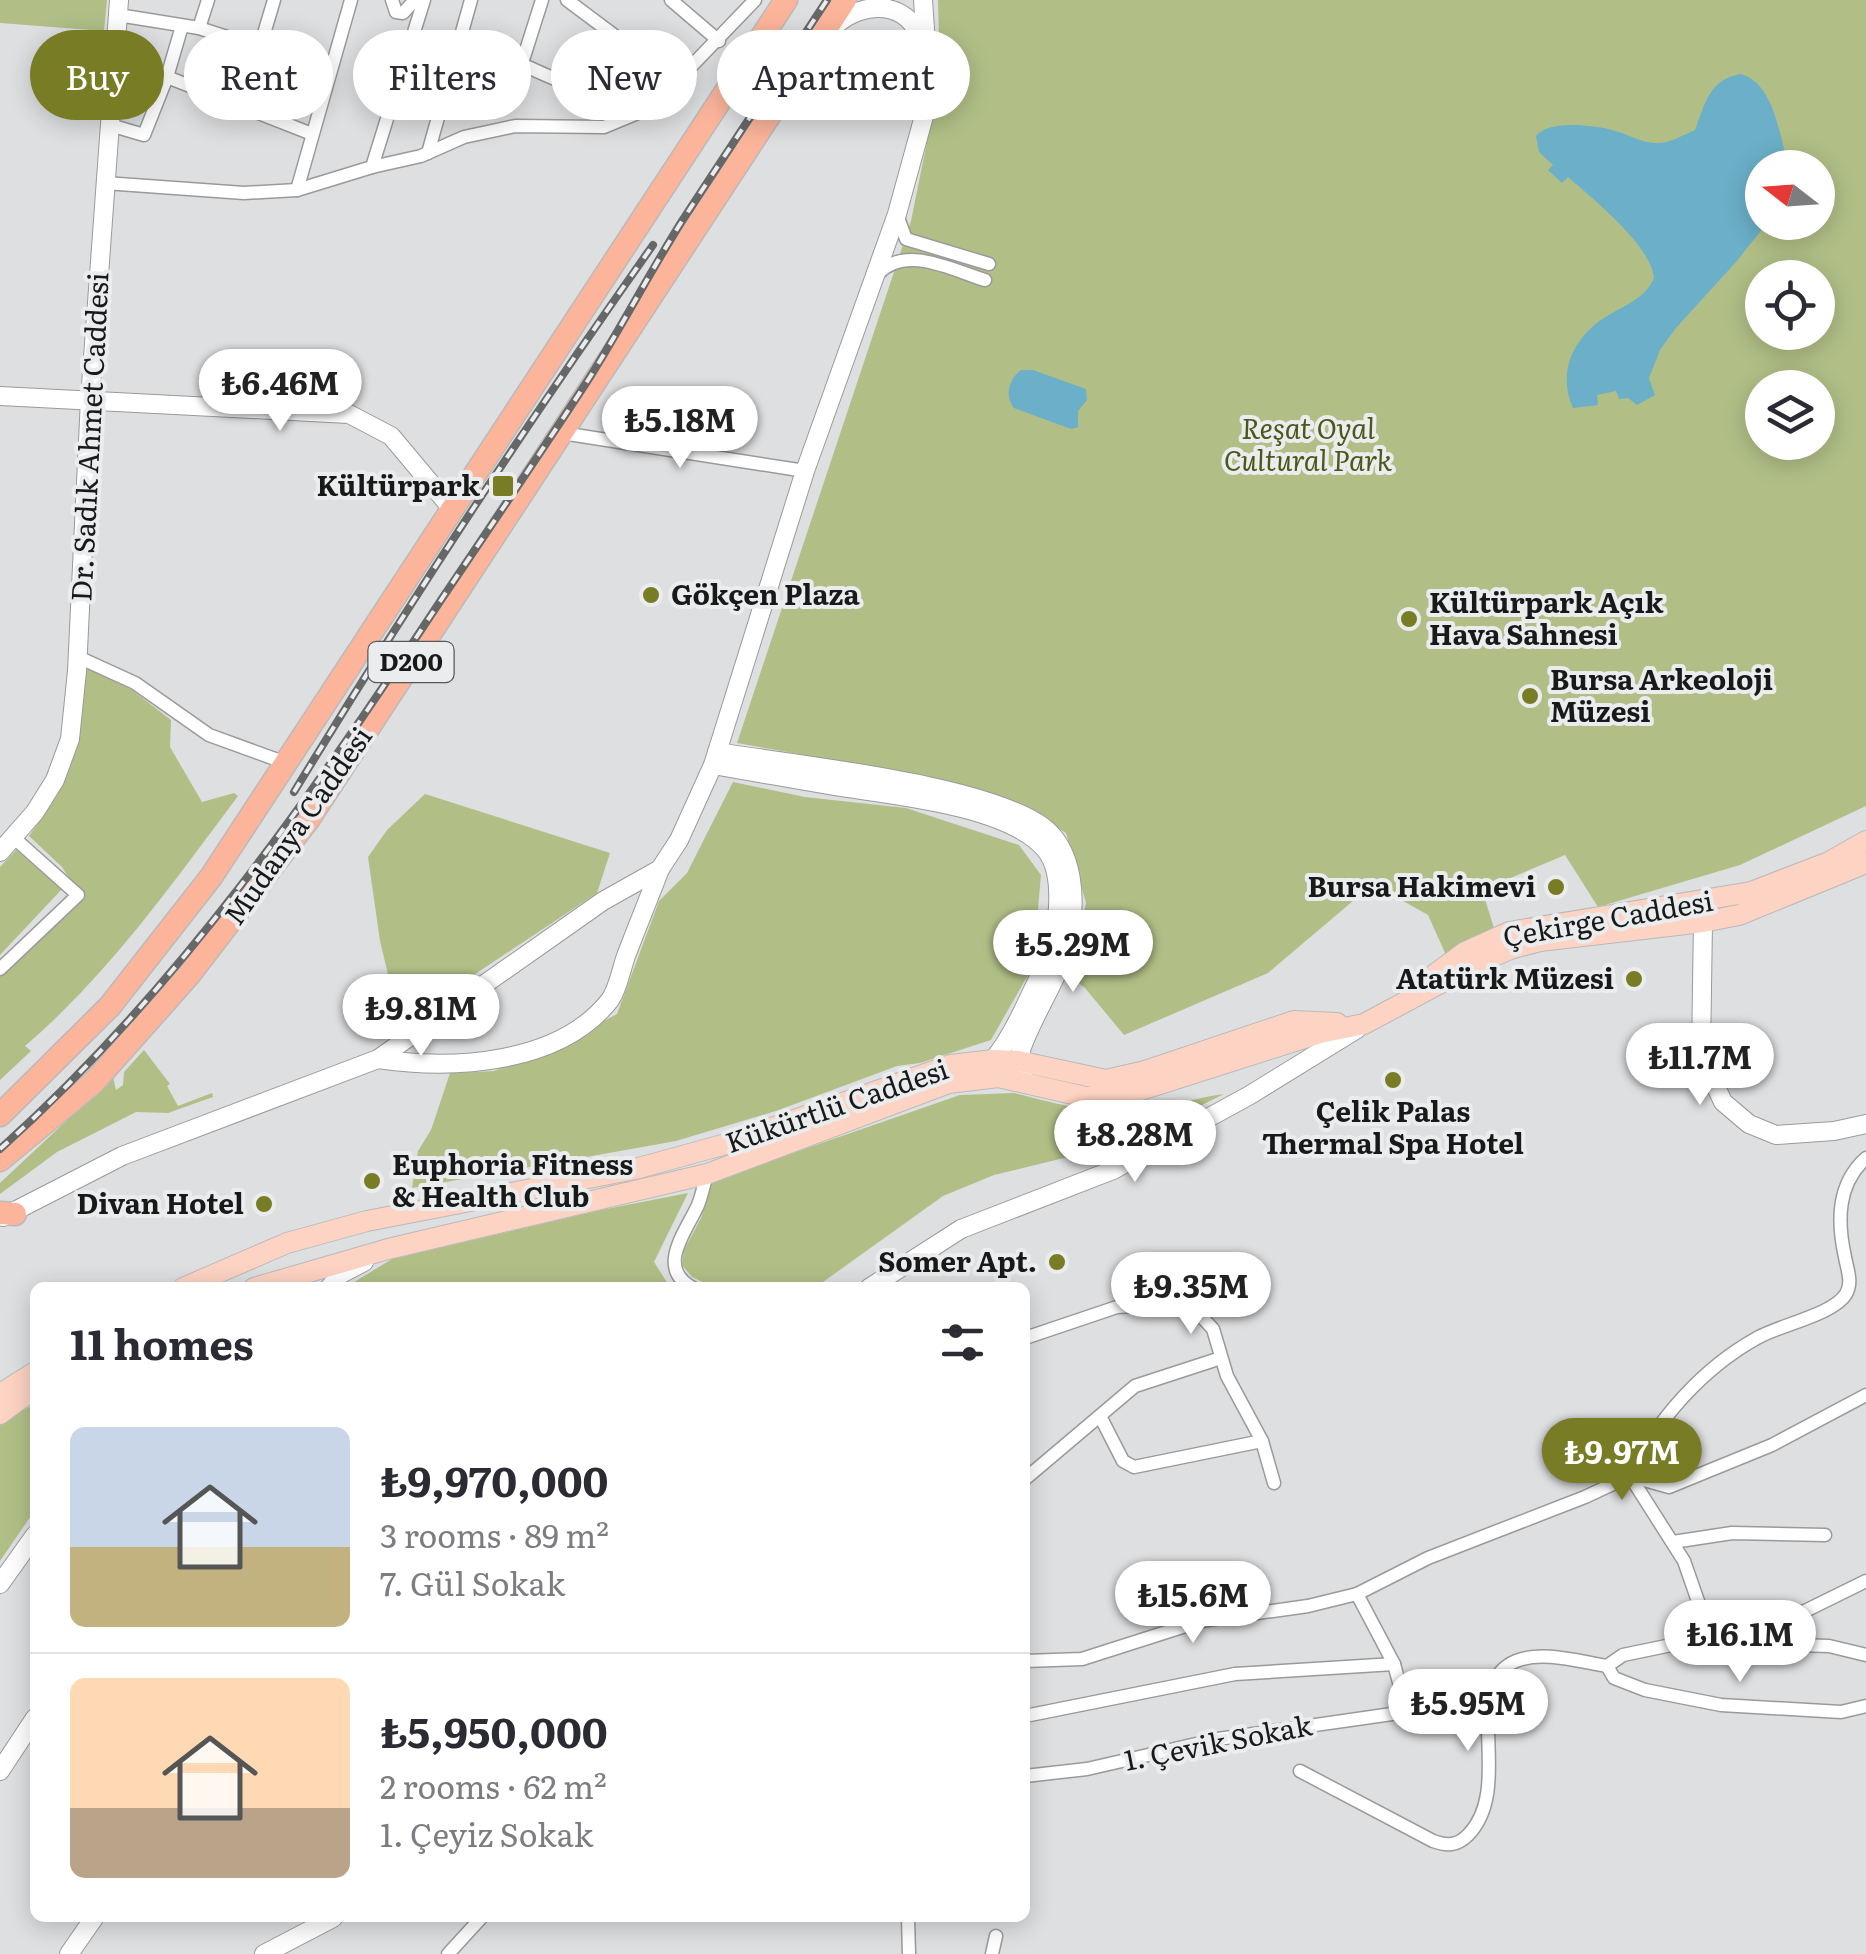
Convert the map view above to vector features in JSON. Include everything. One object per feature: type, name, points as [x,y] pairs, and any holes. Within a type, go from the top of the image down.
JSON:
[{"type":"highway","points":[[759,30],[775,0]]},
{"type":"highway","name":"Mudanya Caddesi","points":[[766,30],[786,0]]},
{"type":"highway","name":"Mudanya Caddesi","points":[[827,30],[848,0]]},
{"type":"highway","name":"Mudanya Caddesi","points":[[0,1114],[110,1006],[212,877],[717,105]]},
{"type":"highway","name":"Mudanya Caddesi","points":[[0,1160],[94,1082],[213,944],[308,820],[767,120]]},
{"type":"main road","points":[[923,0],[925,30]]},
{"type":"main road","points":[[830,30],[850,11],[872,5],[906,16],[918,30]]},
{"type":"main road","name":"Dr. Sadık Ahmet Caddesi","points":[[0,852],[35,812],[55,780],[70,739],[119,7]]},
{"type":"main road","points":[[378,1059],[412,1064],[480,1062],[525,1053],[584,1022],[611,998],[660,869],[679,840],[715,759],[805,470],[897,214],[923,120]]},
{"type":"main road","points":[[0,396],[349,414],[391,436],[454,510]]},
{"type":"main road","points":[[715,759],[963,809],[1025,832],[1047,851],[1056,879],[1059,910],[1052,950],[1012,1032],[994,1060],[974,1078]]},
{"type":"main road","points":[[715,759],[971,796],[1048,831],[1062,849],[1071,876],[1071,928],[1066,957],[1027,1033],[1018,1062],[1031,1082]]},
{"type":"main road","name":"Çekirge Caddesi","points":[[878,1282],[961,1229],[1113,1170],[1250,1095],[1364,1024],[1465,952],[1509,932],[1751,892],[1828,862],[1866,841]]},
{"type":"main road","name":"Çekirge Caddesi","points":[[1364,1024],[1510,949],[1540,941],[1704,922],[1739,914],[1866,863]]},
{"type":"main road","points":[[5,1215],[122,1156],[378,1059],[603,900],[660,869]]},
{"type":"main road","points":[[1728,896],[1706,913],[1704,922],[1700,1054],[1724,1102],[1749,1124],[1776,1135],[1834,1131],[1866,1124]]},
{"type":"main road","name":"Kükürtlü Caddesi","points":[[197,1282],[319,1234],[635,1169],[726,1144],[951,1065],[994,1060],[1018,1062],[1106,1080],[1145,1072],[1294,1021],[1364,1024]]},
{"type":"main road","name":"Kükürtlü Caddesi","points":[[284,1282],[388,1250],[707,1174],[949,1083],[998,1077],[1086,1097],[1120,1097],[1320,1033],[1364,1024]]},
{"type":"main road","points":[[334,1282],[341,1274],[388,1250]]},
{"type":"main road","points":[[0,1394],[30,1375]]},
{"type":"main road","points":[[0,1414],[30,1392]]},
{"type":"main road","points":[[0,1584],[30,1542]]},
{"type":"main road","points":[[0,1771],[30,1726]]},
{"type":"main road","points":[[69,1954],[91,1922]]},
{"type":"main road","points":[[264,1954],[325,1922]]},
{"type":"street","points":[[199,28],[208,0]]},
{"type":"street","points":[[265,30],[274,0]]},
{"type":"street","points":[[333,57],[351,0]]},
{"type":"street","points":[[392,0],[396,12],[403,13],[415,0]]},
{"type":"street","points":[[372,166],[424,0]]},
{"type":"street","points":[[463,30],[470,0]]},
{"type":"street","points":[[531,34],[542,0]]},
{"type":"street","points":[[566,0],[606,30]]},
{"type":"street","points":[[671,0],[717,39]]},
{"type":"street","points":[[729,30],[755,0]]},
{"type":"street","points":[[119,7],[205,30]]},
{"type":"street","points":[[110,125],[144,135],[168,76],[182,26]]},
{"type":"street","points":[[697,64],[717,43]]},
{"type":"street","points":[[168,76],[312,134]]},
{"type":"street","points":[[297,190],[316,120]]},
{"type":"street","points":[[428,153],[438,120]]},
{"type":"street","points":[[105,182],[244,193],[297,190],[515,126],[604,127],[621,120]]},
{"type":"street","points":[[897,214],[906,240],[989,264]]},
{"type":"street","points":[[874,280],[885,266],[898,259],[912,259],[984,280]]},
{"type":"street","points":[[562,433],[805,470]]},
{"type":"street","points":[[78,657],[136,683],[208,735],[286,762]]},
{"type":"street","points":[[0,969],[78,894],[14,838]]},
{"type":"street","points":[[1030,1661],[1082,1659],[1201,1621],[1308,1606],[1357,1594],[1428,1558],[1630,1476],[1650,1437],[1684,1397],[1722,1362],[1758,1337],[1832,1306],[1845,1294],[1850,1278],[1840,1222],[1841,1200],[1856,1167],[1866,1158]]},
{"type":"street","points":[[682,1282],[674,1270],[674,1254],[699,1203],[707,1174]]},
{"type":"street","points":[[1030,1336],[1117,1307],[1168,1304],[1200,1315],[1213,1329],[1227,1376],[1262,1442],[1274,1483]]},
{"type":"street","points":[[1030,1475],[1136,1386],[1221,1358]]},
{"type":"street","points":[[1630,1476],[1669,1487],[1772,1445],[1866,1395]]},
{"type":"street","points":[[1100,1416],[1123,1461],[1134,1467],[1262,1442]]},
{"type":"street","points":[[1630,1476],[1673,1542],[1698,1597],[1707,1627],[1705,1638]]},
{"type":"street","points":[[1673,1542],[1732,1533],[1825,1536]]},
{"type":"street","points":[[1300,1770],[1433,1841],[1446,1845],[1460,1842],[1480,1822],[1490,1793],[1488,1707],[1496,1676],[1513,1662],[1533,1656],[1607,1666],[1623,1656],[1804,1611],[1866,1581]]},
{"type":"street","points":[[1030,1715],[1235,1674],[1394,1664],[1357,1594]]},
{"type":"street","points":[[1683,1643],[1704,1654],[1760,1644],[1829,1646],[1866,1655]]},
{"type":"street","name":"1. Çevik Sokak","points":[[1030,1775],[1087,1769],[1218,1739],[1392,1714],[1403,1698],[1394,1664]]},
{"type":"street","points":[[1607,1666],[1614,1678],[1645,1690],[1720,1705],[1841,1712],[1866,1706]]},
{"type":"street","points":[[448,1954],[477,1922]]},
{"type":"street","points":[[908,1922],[910,1954]]},
{"type":"street","points":[[992,1954],[996,1936]]},
{"type":"green space","points":[[0,0],[107,0],[104,30],[0,23]]},
{"type":"green space","name":"Reşat Oyal Cultural Park","points":[[938,0],[1866,0],[1866,806],[1740,865],[1598,907],[1565,855],[1482,890],[1495,931],[1446,955],[1428,915],[1373,884],[1268,973],[1124,1035],[1070,976],[1086,903],[1066,833],[1026,808],[979,789],[737,743],[911,221],[931,120],[970,120],[970,30],[939,30]]},
{"type":"green space","points":[[91,669],[132,690],[171,720],[170,747],[202,802],[234,793],[238,796],[112,958],[25,1046],[31,1051],[0,1080],[0,974],[71,906],[70,880],[62,867],[29,836],[53,801],[66,771],[81,670]]},
{"type":"green space","points":[[733,782],[805,797],[906,808],[1019,845],[1041,875],[1033,966],[991,1040],[920,1063],[897,1066],[776,1111],[676,1141],[412,1188],[418,1151],[431,1130],[450,1073],[494,1071],[559,1045],[617,1014],[659,901],[687,873]]},
{"type":"green space","points":[[425,794],[610,853],[597,893],[400,1024],[380,941],[368,857],[387,830]]},
{"type":"green space","points":[[16,850],[62,889],[0,955],[0,867]]},
{"type":"green space","points":[[144,1050],[170,1084],[167,1086],[178,1106],[212,1093],[213,1097],[168,1113],[136,1112],[57,1152],[0,1194],[0,1183],[113,1077],[116,1090],[123,1085],[124,1072]]},
{"type":"green space","points":[[1014,1093],[1080,1108],[1131,1113],[1224,1094],[1125,1143],[994,1175],[943,1196],[823,1282],[703,1282],[682,1265],[684,1250],[701,1218],[712,1181],[960,1095]]},
{"type":"green space","points":[[688,1193],[654,1262],[667,1282],[354,1282],[392,1259]]},
{"type":"green space","points":[[30,1407],[30,1517],[0,1561],[0,1422]]},
{"type":"water","points":[[1741,74],[1761,87],[1784,150],[1745,150],[1745,240],[1753,240],[1660,350],[1649,378],[1655,395],[1637,405],[1628,398],[1619,399],[1616,391],[1597,395],[1598,405],[1573,408],[1567,382],[1576,346],[1593,326],[1639,297],[1654,278],[1643,251],[1619,223],[1568,177],[1562,183],[1548,170],[1553,165],[1539,152],[1536,136],[1551,128],[1583,125],[1646,142],[1667,142],[1695,130],[1715,87]]},
{"type":"water","points":[[1021,370],[1033,370],[1086,389],[1087,400],[1078,411],[1078,427],[1071,429],[1014,408],[1009,388]]},
{"type":"railway","points":[[0,1149],[126,1024],[184,957],[292,817],[572,405],[682,221],[827,0]]},
{"type":"railway","points":[[294,792],[469,516],[653,245]]},
{"type":"place","name":"Kültürpark","points":[[503,486]]},
{"type":"place","name":"Gökçen Plaza","points":[[651,595]]},
{"type":"place","name":"Kültürpark Açık Hava Sahnesi","points":[[1409,619]]},
{"type":"place","name":"Bursa Arkeoloji Müzesi","points":[[1530,696]]},
{"type":"place","name":"Bursa Hakimevi","points":[[1556,887]]},
{"type":"place","name":"Atatürk Müzesi","points":[[1634,979]]},
{"type":"place","name":"Çelik Palas Thermal Spa Hotel","points":[[1393,1080]]},
{"type":"place","name":"Euphoria Fitness & Health Club","points":[[372,1181]]},
{"type":"place","name":"Divan Hotel","points":[[264,1204]]},
{"type":"place","name":"Somer Apt.","points":[[1057,1262]]}]
